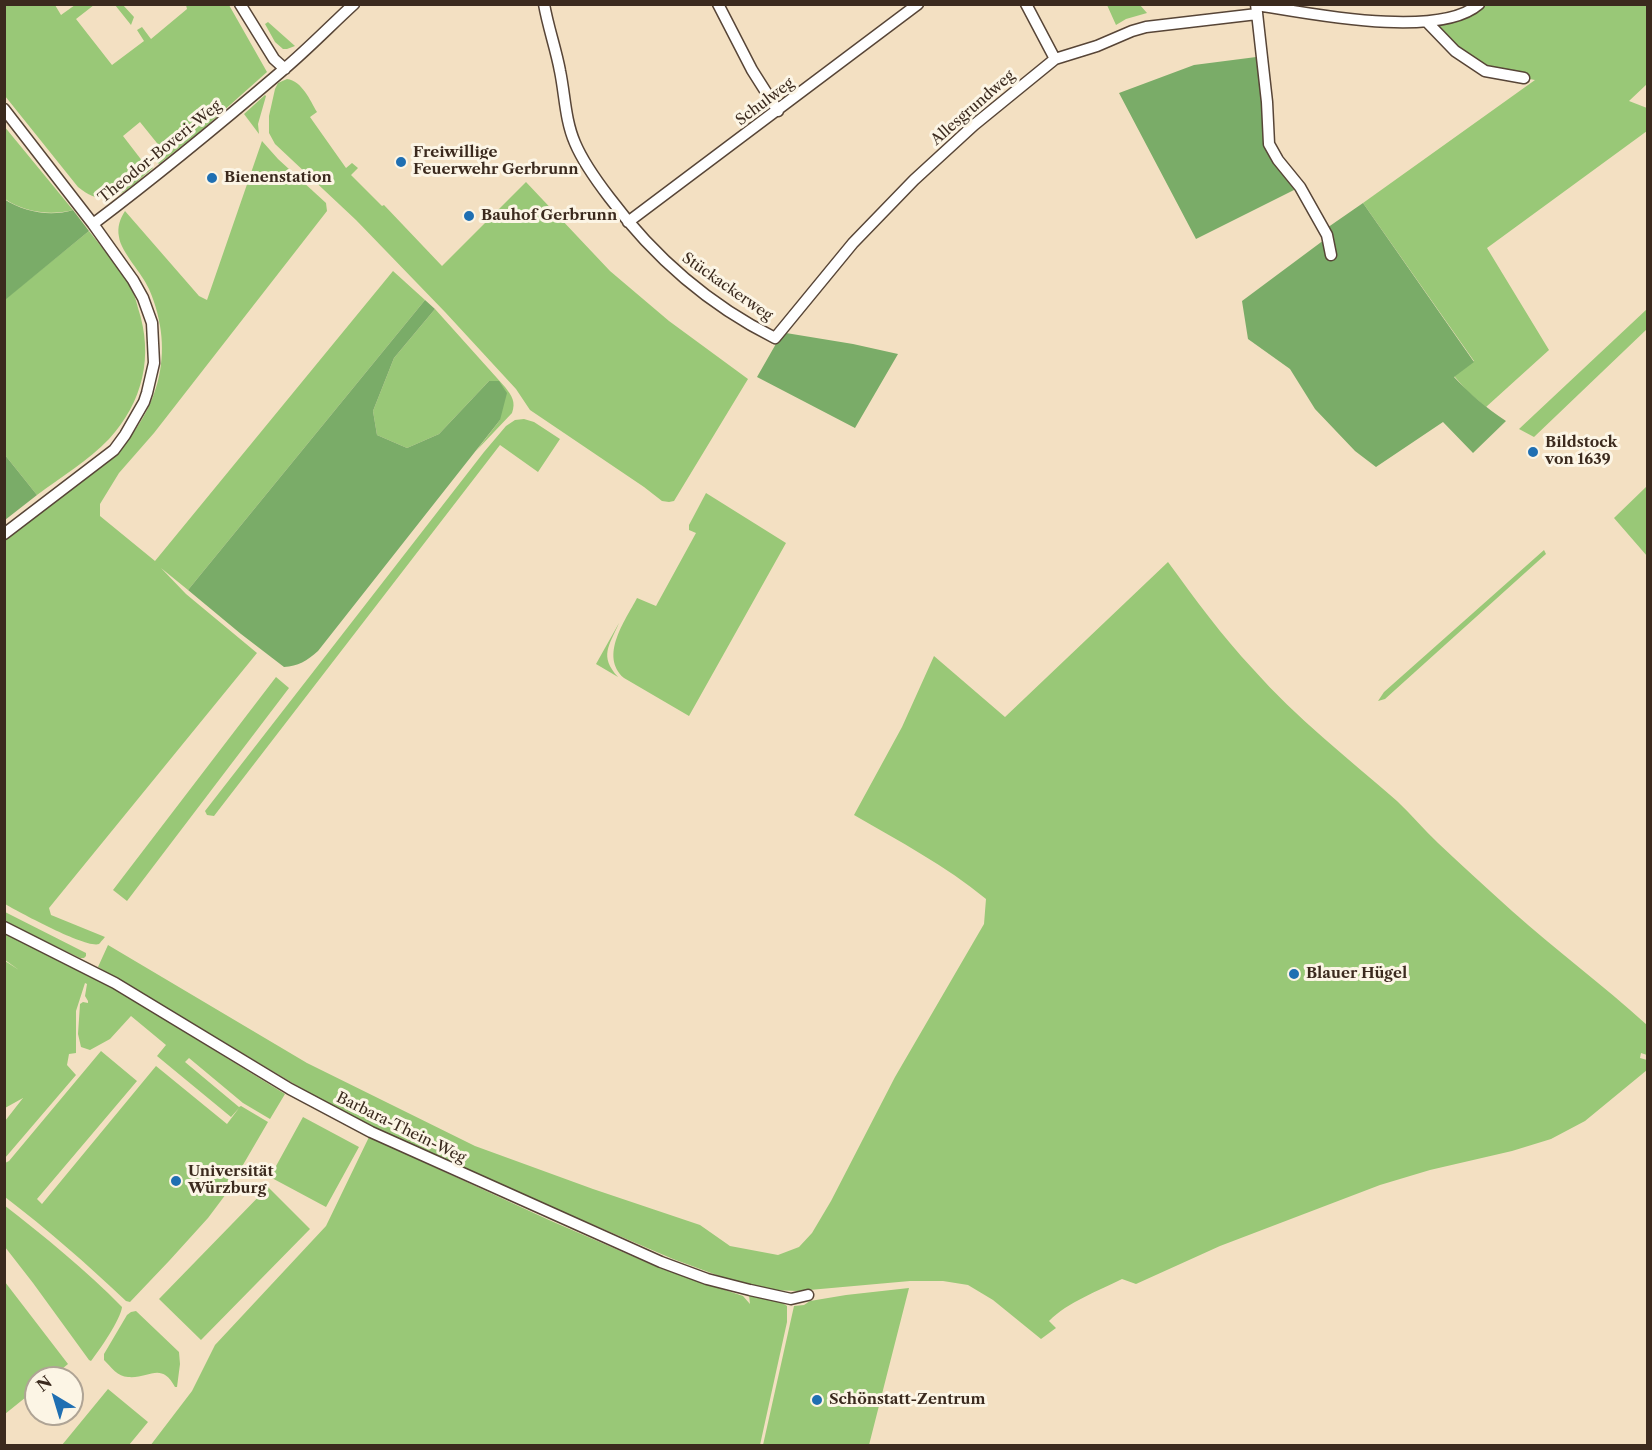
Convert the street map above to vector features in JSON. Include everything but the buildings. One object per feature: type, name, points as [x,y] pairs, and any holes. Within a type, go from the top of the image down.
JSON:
[{"type":"street","points":[[240,4],[274,59],[285,69]]},
{"type":"street","name":"Theodor-Boveri-Weg","points":[[93,224],[162,172],[285,69],[354,4]]},
{"type":"street","name":"Stückackerweg","points":[[544,4],[561,74],[568,123],[581,156],[600,185],[628,222],[665,262],[705,294],[755,328],[775,338]]},
{"type":"street","points":[[718,4],[752,70],[778,111]]},
{"type":"street","name":"Schulweg","points":[[628,222],[918,4]]},
{"type":"street","points":[[1026,4],[1055,59]]},
{"type":"street","name":"Allesgrundweg","points":[[775,338],[853,243],[914,180],[974,125],[1055,59],[1146,27],[1257,8],[1365,21],[1427,22],[1462,15],[1479,4]]},
{"type":"street","points":[[1257,8],[1268,102],[1269,144],[1278,160],[1300,187],[1326,235],[1331,255]]},
{"type":"street","points":[[1427,22],[1455,51],[1485,71],[1524,78]]},
{"type":"street","name":"Theodor-Boveri-Weg","points":[[4,109],[133,279],[143,297],[152,323],[154,363],[144,402],[114,450],[4,534]]},
{"type":"street","name":"Barbara-Thein-Weg","points":[[4,927],[115,982],[290,1089],[371,1132],[661,1262],[707,1279],[750,1290],[791,1299],[807,1295]]},
{"type":"green space","points":[[5,4],[55,5],[61,15],[75,5],[94,5],[76,19],[112,65],[144,41],[137,30],[142,27],[151,39],[187,9],[186,5],[229,5],[267,72],[203,129],[159,164],[156,161],[165,153],[140,122],[123,136],[143,162],[147,160],[153,168],[118,195],[100,198],[89,195],[78,187],[5,96]]},
{"type":"green space","points":[[115,5],[123,5],[134,17],[131,25]]},
{"type":"green space","points":[[1107,5],[1140,5],[1147,13],[1126,19],[1116,25]]},
{"type":"green space","points":[[1479,5],[1647,5],[1647,84],[1629,101],[1647,108],[1647,131],[1487,248],[1549,350],[1486,407],[1454,376],[1474,361],[1363,203],[1535,80],[1485,71],[1427,22]]},
{"type":"green space","points":[[268,22],[295,46],[283,49],[275,42],[265,24]]},
{"type":"green space","points":[[1264,56],[1269,144],[1300,187],[1196,239],[1119,93],[1194,65]]},
{"type":"green space","points":[[287,79],[297,83],[308,97],[317,112],[310,117],[346,168],[352,163],[358,168],[351,175],[382,206],[384,205],[442,266],[526,182],[610,271],[669,321],[748,379],[674,501],[662,501],[530,410],[516,389],[445,312],[356,220],[275,144],[269,133],[269,116],[275,89],[278,83]]},
{"type":"green space","points":[[265,95],[258,124],[259,134],[244,114]]},
{"type":"green space","points":[[4,126],[73,210],[55,213],[38,212],[20,207],[5,199]]},
{"type":"green space","points":[[262,141],[326,203],[327,211],[154,433],[119,473],[100,504],[100,516],[155,561],[393,271],[425,300],[188,590],[161,568],[186,594],[257,653],[49,908],[51,915],[105,937],[99,944],[92,944],[53,929],[5,904],[5,540],[109,461],[140,423],[151,403],[162,359],[161,337],[157,313],[149,289],[128,256],[118,233],[120,220],[125,211],[199,296],[207,300]]},
{"type":"green space","points":[[4,199],[37,212],[55,213],[73,210],[89,231],[5,300]]},
{"type":"green space","points":[[1363,203],[1474,362],[1454,377],[1478,400],[1506,421],[1473,453],[1443,422],[1376,467],[1355,451],[1315,409],[1290,369],[1248,339],[1242,301],[1328,237],[1324,230]]},
{"type":"green space","points":[[89,231],[121,272],[135,297],[145,344],[142,378],[130,410],[109,439],[37,495],[5,455],[4,300]]},
{"type":"green space","points":[[425,300],[435,309],[394,358],[373,411],[377,435],[407,448],[439,434],[489,381],[499,381],[507,393],[500,420],[318,651],[302,662],[284,667],[188,590]]},
{"type":"green space","points":[[435,309],[505,387],[513,399],[512,413],[476,451],[500,420],[489,381],[439,434],[407,448],[377,435],[373,411],[394,358]]},
{"type":"green space","points":[[1647,309],[1647,329],[1534,437],[1519,429]]},
{"type":"green space","points":[[786,333],[898,354],[855,428],[757,377],[781,335]]},
{"type":"green space","points":[[524,419],[534,422],[560,439],[538,472],[500,445],[214,816],[207,815],[205,811],[484,452],[506,426],[515,420]]},
{"type":"green space","points":[[5,455],[37,495],[5,520]]},
{"type":"green space","points":[[1647,486],[1647,556],[1614,518]]},
{"type":"green space","points":[[706,493],[786,543],[689,716],[624,678],[617,669],[614,649],[621,628],[637,598],[656,606],[696,533],[689,530],[689,525]]},
{"type":"green space","points":[[1544,550],[1546,554],[1385,699],[1378,701],[1384,692]]},
{"type":"green space","points":[[1168,562],[1230,644],[1287,704],[1397,801],[1438,843],[1512,911],[1647,1025],[1647,1055],[1641,1053],[1640,1058],[1647,1060],[1647,1070],[1585,1121],[1551,1139],[1380,1185],[1220,1246],[1136,1284],[1122,1279],[1065,1308],[1049,1321],[1056,1328],[1041,1339],[993,1300],[968,1285],[943,1281],[910,1281],[798,1291],[771,1290],[722,1277],[673,1259],[371,1126],[306,1091],[98,967],[108,945],[307,1063],[475,1146],[700,1225],[730,1246],[778,1255],[799,1247],[812,1233],[895,1077],[984,924],[986,899],[939,865],[854,815],[902,727],[934,656],[1005,717]]},
{"type":"green space","points":[[619,623],[609,645],[607,657],[612,670],[618,677],[596,664]]},
{"type":"green space","points":[[276,677],[289,688],[127,901],[113,890]]},
{"type":"green space","points":[[5,912],[86,953],[86,956],[80,958],[5,922]]},
{"type":"green space","points":[[4,933],[105,983],[285,1094],[270,1119],[243,1103],[189,1058],[185,1062],[239,1107],[241,1106],[268,1122],[226,1194],[208,1218],[130,1302],[126,1301],[67,1247],[5,1197],[5,1163],[101,1051],[137,1081],[37,1199],[42,1204],[156,1066],[227,1124],[239,1108],[231,1117],[157,1056],[166,1045],[131,1016],[110,1039],[90,1050],[81,1047],[78,1034],[80,1004],[88,1003],[85,996],[87,984],[85,983],[76,1011],[76,1053],[69,1054],[67,1065],[76,1075],[5,1158],[5,1121],[23,1098],[5,1108],[5,961],[19,970],[5,960]]},
{"type":"green space","points":[[303,1117],[359,1147],[326,1207],[270,1177]]},
{"type":"green space","points":[[369,1137],[662,1269],[743,1296],[750,1304],[749,1295],[781,1302],[787,1306],[787,1322],[760,1445],[150,1446],[192,1391],[215,1345],[326,1226]]},
{"type":"green space","points":[[268,1187],[310,1229],[201,1340],[159,1299]]},
{"type":"green space","points":[[4,1205],[65,1254],[122,1307],[114,1327],[91,1361],[5,1247]]},
{"type":"green space","points":[[5,1282],[68,1364],[66,1366],[24,1366],[24,1399],[5,1414]]},
{"type":"green space","points":[[909,1288],[869,1445],[763,1445],[794,1306],[846,1295]]},
{"type":"green space","points":[[136,1311],[179,1352],[177,1387],[160,1373],[135,1377],[121,1375],[104,1360],[104,1354],[127,1315]]},
{"type":"green space","points":[[108,1389],[148,1422],[129,1445],[62,1445],[78,1426],[84,1426],[84,1418]]},
{"type":"place","name":"Freiwillige Feuerwehr Gerbrunn","points":[[401,162]]},
{"type":"place","name":"Bienenstation","points":[[212,178]]},
{"type":"place","name":"Bauhof Gerbrunn","points":[[469,216]]},
{"type":"place","name":"Bildstock von 1639","points":[[1533,452]]},
{"type":"place","name":"Blauer Hügel","points":[[1294,974]]},
{"type":"place","name":"Universität Würzburg","points":[[176,1181]]},
{"type":"place","name":"Schönstatt-Zentrum","points":[[817,1400]]}]
